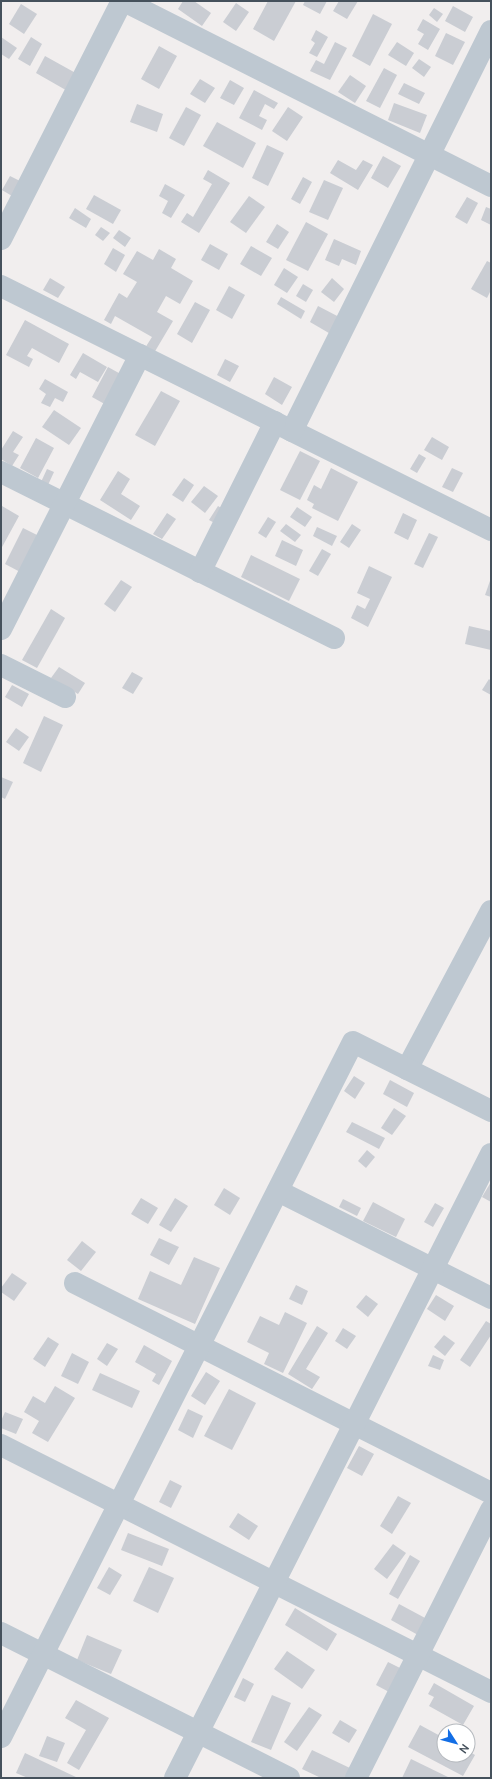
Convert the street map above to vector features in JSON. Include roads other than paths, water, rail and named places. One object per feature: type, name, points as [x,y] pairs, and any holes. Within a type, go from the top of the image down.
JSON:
[{"type":"street","points":[[1,239],[123,1],[491,186]]},
{"type":"street","points":[[200,572],[284,427],[429,155],[491,31]]},
{"type":"street","points":[[1,286],[491,530]]},
{"type":"street","points":[[1,628],[140,355]]},
{"type":"street","points":[[1,472],[334,638]]},
{"type":"street","points":[[1,665],[65,697]]},
{"type":"street","points":[[407,1069],[491,911]]},
{"type":"street","points":[[1,1737],[353,1042],[491,1111]]},
{"type":"street","points":[[175,1778],[491,1154]]},
{"type":"street","points":[[278,1191],[491,1298]]},
{"type":"street","points":[[75,1283],[491,1492]]},
{"type":"street","points":[[1,1445],[491,1692]]},
{"type":"street","points":[[356,1778],[491,1510]]},
{"type":"street","points":[[1,1633],[289,1778]]}]
